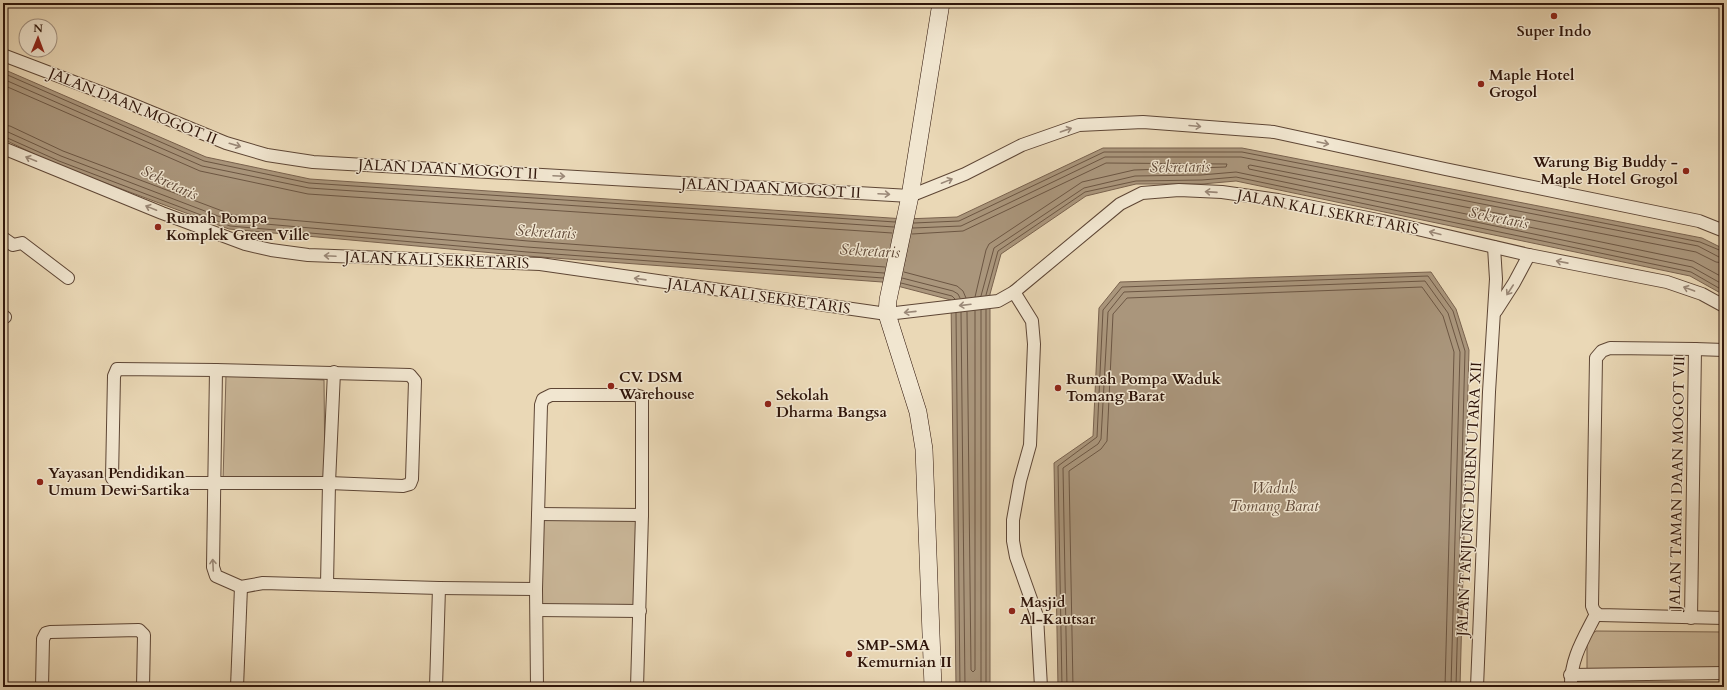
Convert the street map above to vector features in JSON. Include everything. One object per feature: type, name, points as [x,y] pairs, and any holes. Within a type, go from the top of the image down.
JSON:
[{"type":"street","points":[[933,687],[924,449],[918,412],[887,307],[909,202],[941,3]]},
{"type":"street","name":"JALAN DAAN MOGOT II","points":[[3,55],[124,101],[226,143],[266,155],[313,162],[909,202]]},
{"type":"street","points":[[909,202],[1022,145],[1079,125],[1143,122],[1274,132],[1699,221],[1724,231]]},
{"type":"street","name":"JALAN KALI SEKRETARIS","points":[[3,148],[245,244],[271,250],[316,256],[540,264],[887,307],[932,309],[998,301],[1014,292],[1120,204],[1142,193],[1164,191],[1222,192],[1278,200],[1383,221],[1529,255],[1667,282],[1702,294],[1724,306]]},
{"type":"street","points":[[3,238],[13,245],[22,243],[68,278]]},
{"type":"street","name":"JALAN TANJUNG DUREN UTARA XII","points":[[1477,687],[1489,392],[1495,312],[1496,279],[1494,247]]},
{"type":"street","name":"JALAN TANJUNG DUREN UTARA XII","points":[[1495,312],[1514,283],[1529,255]]},
{"type":"street","points":[[1014,292],[1032,321],[1034,344],[1030,445],[1020,481],[1014,520],[1013,541],[1016,557],[1037,616],[1041,687]]},
{"type":"street","points":[[1724,350],[1610,348],[1602,351],[1596,358],[1592,606],[1595,612],[1599,615],[1724,618]]},
{"type":"street","name":"JALAN TAMAN DAAN MOGOT VII","points":[[1691,618],[1695,349]]},
{"type":"street","points":[[117,369],[216,370],[406,374],[413,377],[415,381],[412,479],[410,484],[403,486],[329,483],[214,484],[114,482],[112,478],[114,376],[117,369]]},
{"type":"street","points":[[216,370],[214,484],[214,573],[216,576],[241,586],[263,583],[536,589]]},
{"type":"street","points":[[327,584],[329,483],[334,372]]},
{"type":"street","points":[[537,687],[536,589],[541,405],[543,399],[551,395],[628,395],[642,397],[642,515],[637,687]]},
{"type":"street","points":[[538,514],[642,515]]},
{"type":"street","points":[[237,687],[241,586]]},
{"type":"street","points":[[436,687],[439,588]]},
{"type":"street","points":[[537,610],[640,611]]},
{"type":"street","points":[[1595,612],[1574,659],[1571,681],[1724,673]]},
{"type":"street","points":[[42,687],[42,639],[46,633],[139,630],[144,634],[143,687]]},
{"type":"shaded area","points":[[226,375],[324,380],[325,482],[223,481]]},
{"type":"shaded area","points":[[541,517],[640,517],[638,609],[539,608]]},
{"type":"shaded area","points":[[1596,631],[1724,632],[1724,675],[1587,672],[1587,637]]},
{"type":"water","name":"Sekretaris","points":[[3,69],[206,157],[310,179],[905,219],[957,217],[1103,148],[1242,148],[1702,238],[1724,249],[1724,295],[1690,276],[1236,181],[1202,184],[1136,184],[1086,196],[1001,254],[990,294],[990,687],[956,687],[951,300],[882,282],[527,256],[229,229],[57,165],[3,139]]},
{"type":"water","name":"Waduk Tomang Barat","points":[[1431,272],[1456,309],[1469,350],[1460,687],[1058,687],[1054,463],[1093,436],[1099,308],[1120,282]]},
{"type":"place","name":"Super Indo","points":[[1554,16]]},
{"type":"place","name":"Maple Hotel Grogol","points":[[1481,84]]},
{"type":"place","name":"Warung Big Buddy - Maple Hotel Grogol","points":[[1686,171]]},
{"type":"place","name":"Rumah Pompa Komplek Green Ville","points":[[158,227]]},
{"type":"place","name":"CV. DSM Warehouse","points":[[611,386]]},
{"type":"place","name":"Rumah Pompa Waduk Tomang Barat","points":[[1058,388]]},
{"type":"place","name":"Sekolah Dharma Bangsa","points":[[768,404]]},
{"type":"place","name":"Yayasan Pendidikan Umum Dewi Sartika","points":[[40,482]]},
{"type":"place","name":"Masjid Al-Kautsar","points":[[1012,611]]},
{"type":"place","name":"SMP-SMA Kemurnian II","points":[[849,654]]}]
